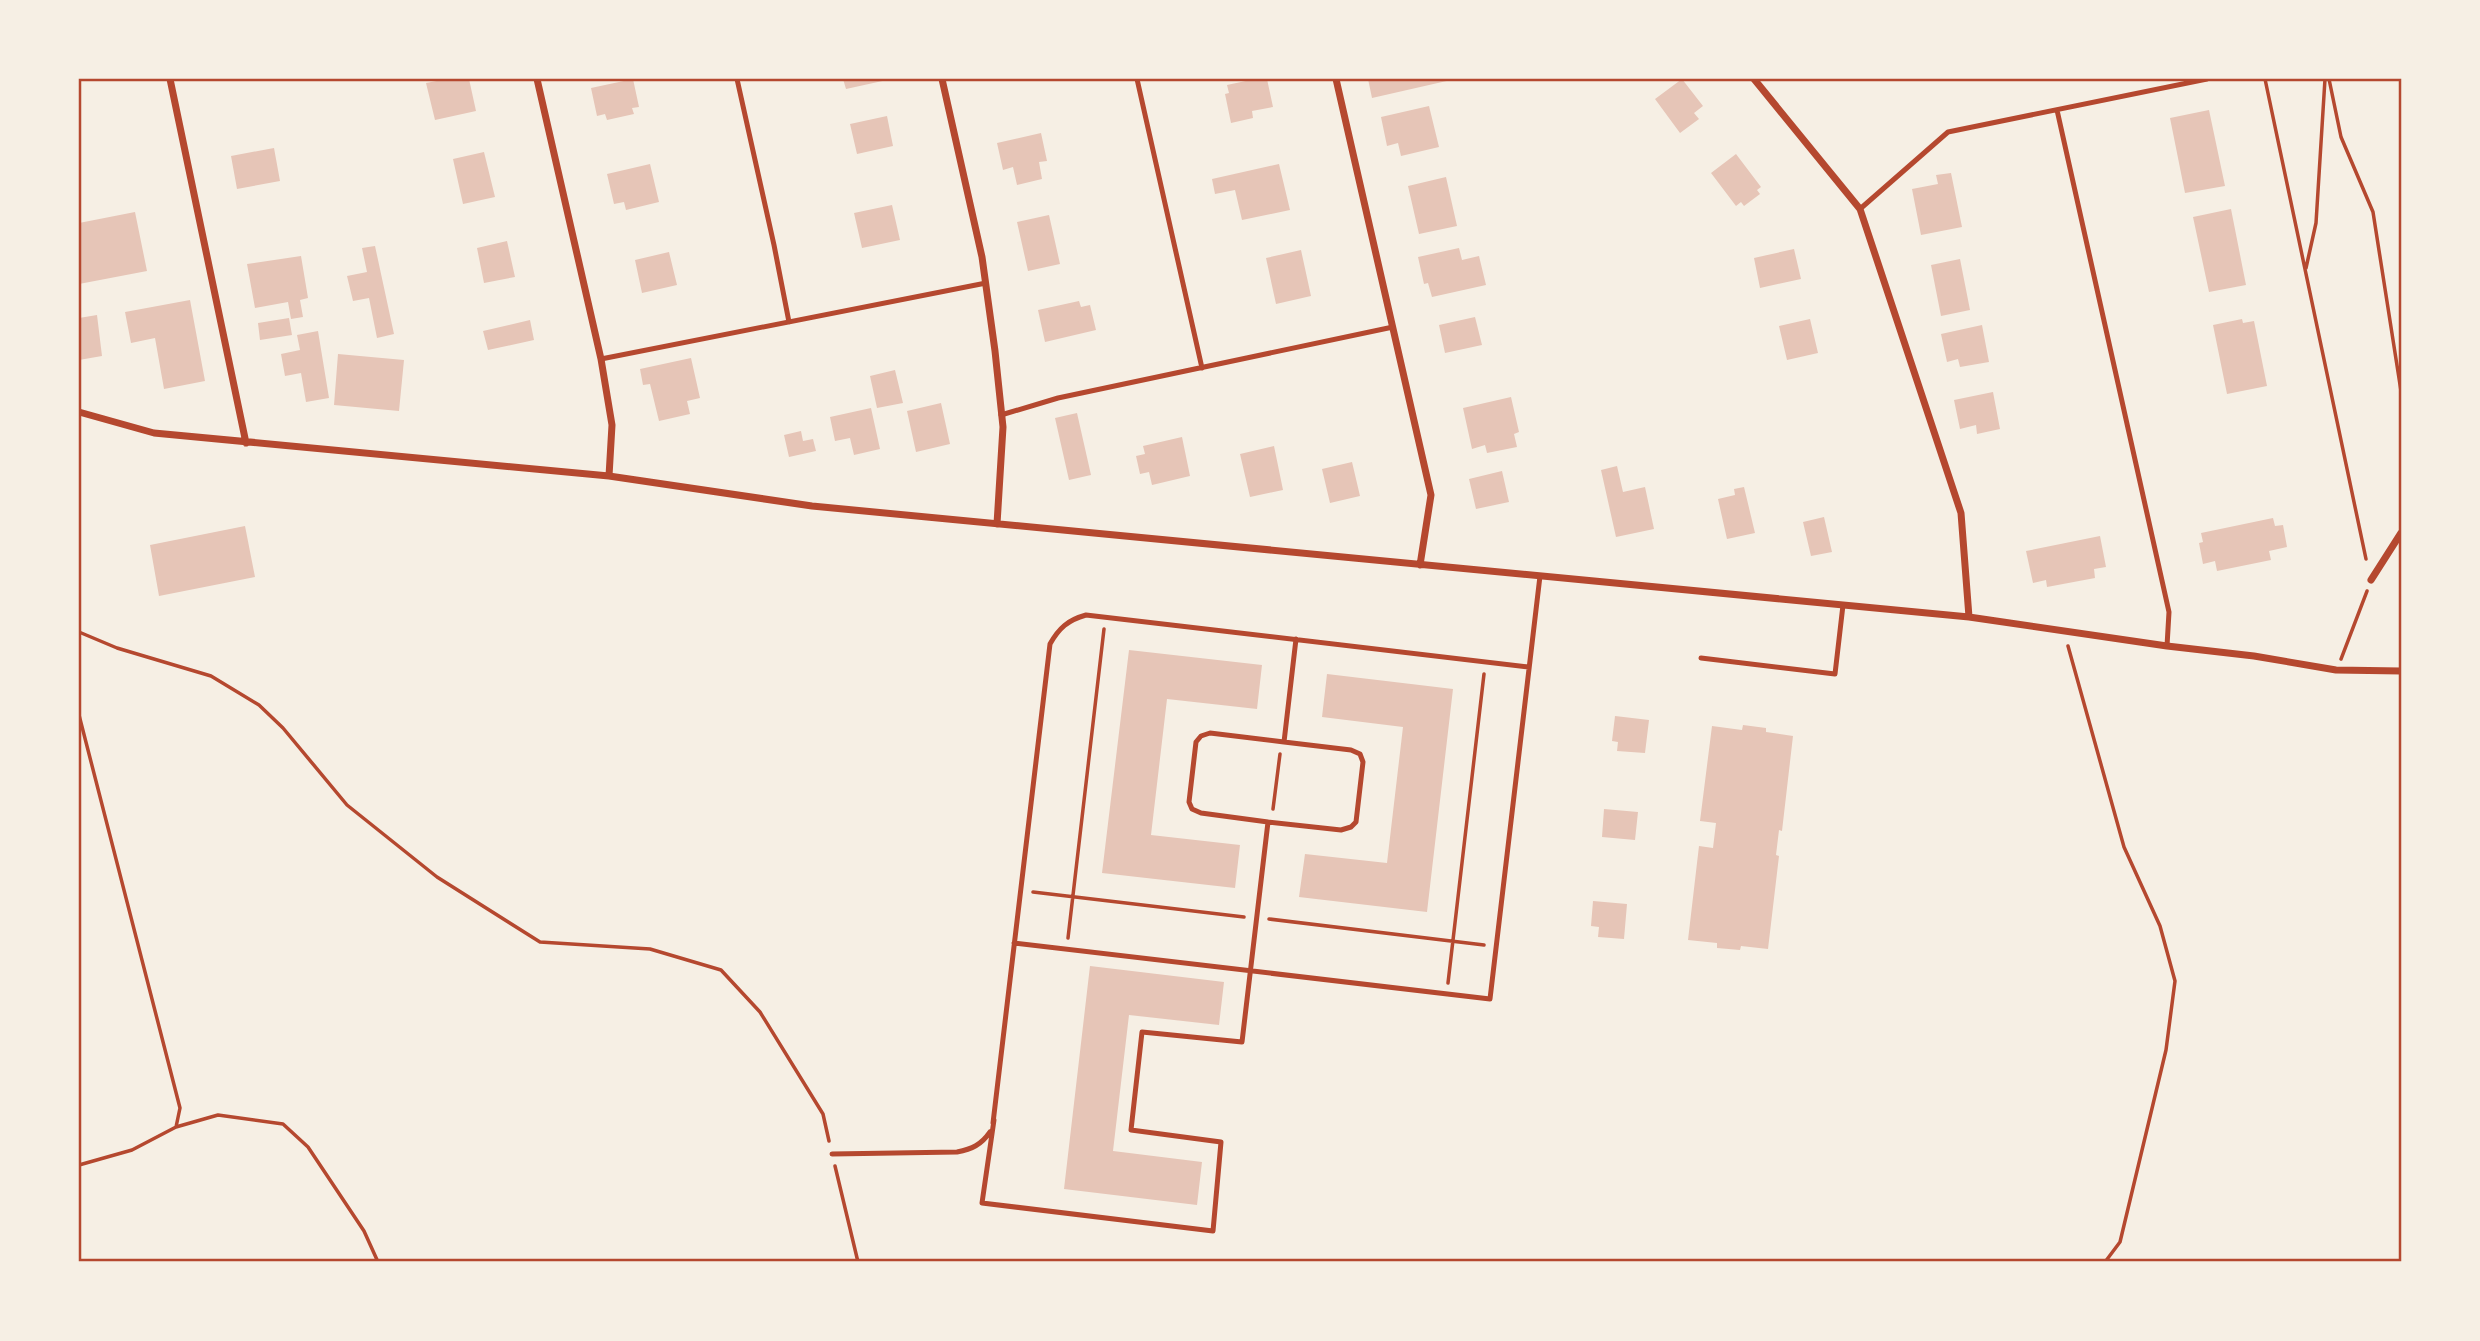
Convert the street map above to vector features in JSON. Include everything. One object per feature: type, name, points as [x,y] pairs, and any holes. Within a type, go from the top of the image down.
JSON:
[{"type":"street","points":[[170,79],[246,443]]},
{"type":"street","points":[[537,79],[601,359],[612,425],[609,476]]},
{"type":"street","points":[[942,79],[986,283],[1003,427],[998,524]]},
{"type":"street","points":[[1336,79],[1431,495],[1420,565]]},
{"type":"street","points":[[1754,79],[1860,209],[1961,513],[1969,617]]},
{"type":"street","points":[[79,412],[154,433],[609,476],[812,506],[1969,617],[2254,656],[2336,670],[2401,671]]},
{"type":"street","points":[[2371,580],[2401,533]]},
{"type":"lane","points":[[737,79],[789,322]]},
{"type":"lane","points":[[1137,79],[1202,368]]},
{"type":"lane","points":[[1860,209],[1948,132],[2207,79]]},
{"type":"lane","points":[[2057,110],[2169,612],[2167,646]]},
{"type":"lane","points":[[601,359],[986,283]]},
{"type":"lane","points":[[1002,415],[1058,398],[1393,327]]},
{"type":"lane","points":[[1014,943],[1490,999],[1540,576]]},
{"type":"lane","points":[[1701,658],[1835,674],[1843,605]]},
{"type":"lane","points":[[1270,822],[1242,1042],[1142,1032],[1131,1130],[1221,1142],[1213,1231],[982,1203],[1049,645],[1063,625],[1086,615],[1530,667]]},
{"type":"lane","points":[[1282,742],[1296,639]]},
{"type":"lane","points":[[1210,733],[1351,750],[1360,754],[1363,762],[1356,822],[1351,827],[1341,830],[1270,822],[1201,814],[1192,809],[1189,802],[1196,742],[1201,736],[1210,733]]},
{"type":"lane","points":[[832,1154],[970,1149],[981,1143],[989,1134],[993,1120]]},
{"type":"path","points":[[2265,79],[2371,580],[2336,670]]},
{"type":"path","points":[[2305,270],[2316,223],[2327,79]]},
{"type":"path","points":[[2327,79],[2341,137],[2373,212],[2401,391]]},
{"type":"path","points":[[1066,949],[1105,617]]},
{"type":"path","points":[[2064,631],[2123,847],[2160,926],[2175,982],[2166,1050],[2120,1242],[2105,1262]]},
{"type":"path","points":[[79,632],[117,648],[211,676],[259,705],[283,728],[347,805],[437,877],[540,942],[650,949],[721,970],[760,1012],[823,1114],[858,1262]]},
{"type":"path","points":[[1447,994],[1486,662]]},
{"type":"path","points":[[79,715],[180,1108],[176,1128]]},
{"type":"path","points":[[1270,822],[1282,742]]},
{"type":"path","points":[[79,1165],[132,1150],[176,1128],[218,1115],[283,1124],[309,1147],[364,1230],[378,1262]]},
{"type":"building","points":[[469,79],[476,111],[435,120],[426,83]]},
{"type":"building","points":[[633,79],[639,107],[632,108],[634,114],[607,120],[605,114],[597,116],[591,88]]},
{"type":"building","points":[[843,79],[887,79],[887,80],[846,89]]},
{"type":"building","points":[[1267,79],[1273,107],[1252,111],[1253,118],[1231,123],[1225,94],[1229,93],[1227,85]]},
{"type":"building","points":[[1368,79],[1450,79],[1451,80],[1372,98]]},
{"type":"building","points":[[1682,79],[1703,106],[1694,113],[1699,119],[1680,133],[1655,99]]},
{"type":"building","points":[[1429,106],[1439,147],[1401,156],[1398,143],[1387,146],[1381,117]]},
{"type":"building","points":[[2209,110],[2225,186],[2185,193],[2170,118]]},
{"type":"building","points":[[887,116],[893,146],[857,154],[850,124]]},
{"type":"building","points":[[1041,133],[1047,161],[1039,162],[1042,179],[1017,185],[1013,167],[1003,170],[997,143]]},
{"type":"building","points":[[274,148],[280,181],[237,189],[231,156]]},
{"type":"building","points":[[484,152],[495,197],[463,204],[453,159]]},
{"type":"building","points":[[1736,154],[1761,187],[1757,190],[1760,194],[1744,206],[1741,202],[1736,206],[1711,173]]},
{"type":"building","points":[[650,164],[659,202],[626,210],[624,202],[614,204],[607,174]]},
{"type":"building","points":[[1279,164],[1290,210],[1242,220],[1235,190],[1215,194],[1212,179]]},
{"type":"building","points":[[1951,173],[1962,227],[1921,235],[1912,189],[1938,184],[1936,175]]},
{"type":"building","points":[[1446,177],[1457,226],[1419,234],[1408,186]]},
{"type":"building","points":[[892,205],[900,240],[862,248],[854,213]]},
{"type":"building","points":[[2231,209],[2246,285],[2209,292],[2193,217]]},
{"type":"building","points":[[135,212],[147,271],[79,284],[79,223]]},
{"type":"building","points":[[1049,215],[1060,264],[1028,271],[1017,222]]},
{"type":"building","points":[[507,241],[515,277],[484,283],[477,248]]},
{"type":"building","points":[[375,246],[394,334],[377,338],[369,298],[353,301],[347,276],[367,272],[362,248]]},
{"type":"building","points":[[1459,248],[1462,260],[1479,256],[1486,285],[1432,297],[1428,283],[1424,284],[1418,257]]},
{"type":"building","points":[[1794,249],[1801,279],[1760,288],[1754,258]]},
{"type":"building","points":[[1301,250],[1311,296],[1276,304],[1266,258]]},
{"type":"building","points":[[669,252],[677,285],[642,293],[635,260]]},
{"type":"building","points":[[301,256],[308,298],[300,300],[303,317],[291,319],[288,302],[255,308],[247,264]]},
{"type":"building","points":[[1960,259],[1970,310],[1941,316],[1931,265]]},
{"type":"building","points":[[190,300],[205,381],[164,389],[155,338],[131,343],[125,312]]},
{"type":"building","points":[[1079,301],[1081,307],[1090,305],[1096,330],[1045,342],[1038,310]]},
{"type":"building","points":[[97,315],[102,356],[79,360],[79,318]]},
{"type":"building","points":[[1475,317],[1482,345],[1445,353],[1439,325]]},
{"type":"building","points":[[289,318],[292,335],[260,340],[258,323]]},
{"type":"building","points":[[1810,319],[1818,353],[1787,360],[1779,326]]},
{"type":"building","points":[[2242,319],[2243,323],[2254,321],[2267,386],[2227,394],[2213,325]]},
{"type":"building","points":[[530,320],[534,340],[488,350],[483,331]]},
{"type":"building","points":[[1982,325],[1989,362],[1960,367],[1958,359],[1947,362],[1941,334]]},
{"type":"building","points":[[318,331],[329,398],[306,402],[301,373],[285,376],[281,354],[300,350],[297,335]]},
{"type":"building","points":[[338,354],[404,360],[399,411],[334,405]]},
{"type":"building","points":[[691,358],[700,398],[687,401],[690,414],[659,421],[650,384],[643,385],[640,369]]},
{"type":"building","points":[[895,370],[903,403],[877,408],[870,376]]},
{"type":"building","points":[[1993,392],[2000,429],[1977,434],[1976,425],[1960,429],[1954,400]]},
{"type":"building","points":[[1511,397],[1519,432],[1514,434],[1517,447],[1487,453],[1485,445],[1472,449],[1463,408]]},
{"type":"building","points":[[941,403],[950,444],[916,452],[907,411]]},
{"type":"building","points":[[871,408],[880,449],[854,455],[850,438],[835,441],[830,417]]},
{"type":"building","points":[[1077,413],[1091,475],[1069,480],[1055,418]]},
{"type":"building","points":[[801,431],[803,441],[813,439],[816,451],[789,457],[784,435]]},
{"type":"building","points":[[1182,437],[1190,476],[1152,485],[1149,472],[1140,474],[1136,456],[1145,454],[1143,446]]},
{"type":"building","points":[[1274,446],[1283,490],[1250,497],[1240,454]]},
{"type":"building","points":[[1352,462],[1360,496],[1330,503],[1322,469]]},
{"type":"building","points":[[1617,466],[1623,492],[1645,487],[1654,529],[1616,537],[1601,470]]},
{"type":"building","points":[[1502,471],[1509,502],[1476,509],[1469,479]]},
{"type":"building","points":[[1744,487],[1755,533],[1727,539],[1718,499],[1735,495],[1734,489]]},
{"type":"building","points":[[1824,517],[1832,552],[1811,556],[1803,522]]},
{"type":"building","points":[[2273,518],[2275,526],[2283,525],[2287,547],[2269,551],[2271,560],[2217,571],[2215,561],[2203,564],[2199,543],[2203,542],[2201,533]]},
{"type":"building","points":[[245,526],[255,577],[159,596],[150,545]]},
{"type":"building","points":[[2100,536],[2106,567],[2094,569],[2095,578],[2047,587],[2046,580],[2033,583],[2026,551]]},
{"type":"building","points":[[1129,650],[1262,665],[1257,709],[1167,699],[1151,835],[1240,845],[1235,888],[1102,873]]},
{"type":"building","points":[[1327,674],[1453,689],[1427,912],[1299,897],[1305,854],[1387,863],[1403,727],[1322,717]]},
{"type":"building","points":[[1615,716],[1649,720],[1645,753],[1617,751],[1618,742],[1612,741]]},
{"type":"building","points":[[1743,725],[1793,736],[1782,831],[1779,830],[1776,855],[1779,856],[1768,949],[1741,946],[1740,950],[1717,948],[1717,943],[1688,940],[1699,846],[1713,848],[1716,823],[1700,821],[1712,726],[1742,730]]},
{"type":"building","points":[[1604,809],[1638,812],[1635,840],[1602,837]]},
{"type":"building","points":[[1593,901],[1627,904],[1624,939],[1598,937],[1599,927],[1591,926]]},
{"type":"building","points":[[1090,966],[1224,982],[1219,1025],[1129,1015],[1113,1151],[1202,1162],[1197,1205],[1064,1189]]}]
